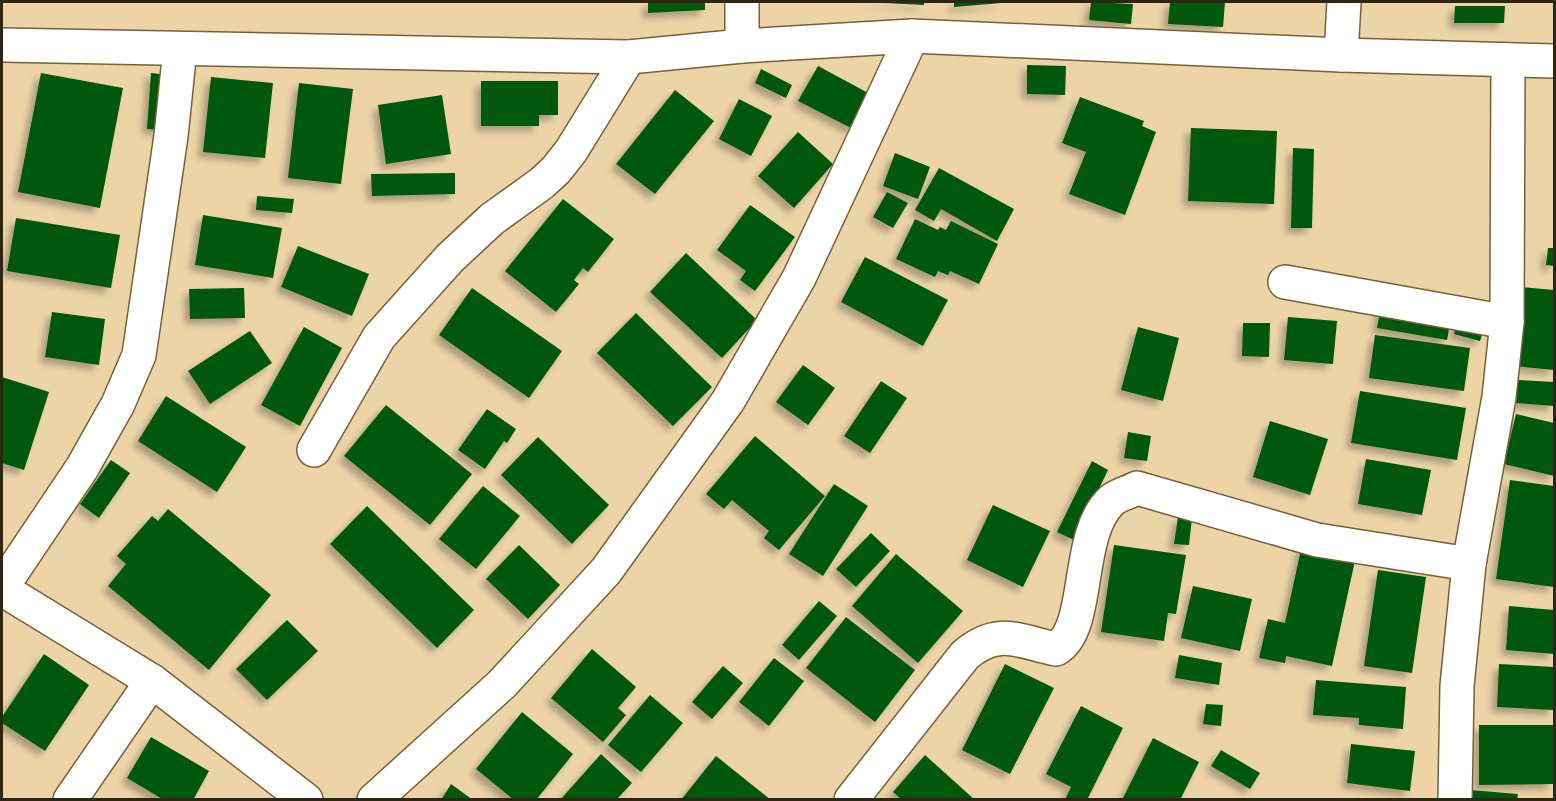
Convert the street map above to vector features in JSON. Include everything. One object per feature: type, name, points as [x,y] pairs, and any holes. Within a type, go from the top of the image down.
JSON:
[{"type":"street","points":[[742,2],[742,46]]},
{"type":"street","points":[[1341,55],[1344,2]]},
{"type":"street","points":[[374,800],[502,684],[606,571],[722,410],[800,278],[912,36]]},
{"type":"street","points":[[2,45],[629,57],[742,46],[912,36],[1341,55],[1554,61]]},
{"type":"street","points":[[180,49],[171,136],[139,355],[118,404],[82,468],[2,588],[152,681],[306,800]]},
{"type":"street","points":[[314,450],[379,337],[450,258],[492,219],[542,183],[556,170],[571,151],[629,57]]},
{"type":"street","points":[[1455,800],[1457,686],[1469,564],[1499,397],[1508,322],[1508,60]]},
{"type":"street","points":[[1285,282],[1508,322]]},
{"type":"street","points":[[851,800],[965,655],[980,642],[997,637],[1056,649],[1062,646],[1075,619],[1094,523],[1113,499],[1137,488],[1317,540],[1469,564]]},
{"type":"street","points":[[70,800],[152,681]]},
{"type":"building","points":[[648,2],[705,2],[705,10],[648,13]]},
{"type":"building","points":[[865,2],[924,2],[924,5]]},
{"type":"building","points":[[954,2],[1001,2],[1001,3],[954,7]]},
{"type":"building","points":[[1091,2],[1133,4],[1131,24],[1089,20]]},
{"type":"building","points":[[1170,2],[1225,2],[1223,27],[1168,24]]},
{"type":"building","points":[[1455,6],[1505,6],[1504,23],[1454,23]]},
{"type":"building","points":[[1027,65],[1066,66],[1065,95],[1027,94]]},
{"type":"building","points":[[818,66],[872,95],[853,129],[798,101]]},
{"type":"building","points":[[761,69],[792,85],[786,98],[755,83]]},
{"type":"building","points":[[41,73],[123,88],[100,208],[18,192]]},
{"type":"building","points":[[151,73],[167,75],[162,130],[147,129]]},
{"type":"building","points":[[211,77],[273,83],[265,158],[203,152]]},
{"type":"building","points":[[481,81],[558,81],[558,115],[539,115],[539,126],[481,126]]},
{"type":"building","points":[[299,83],[353,89],[341,184],[288,178]]},
{"type":"building","points":[[675,90],[714,121],[655,194],[616,164]]},
{"type":"building","points":[[442,95],[451,154],[386,164],[378,105]]},
{"type":"building","points":[[1080,97],[1144,121],[1142,126],[1156,132],[1125,215],[1069,194],[1086,152],[1062,143]]},
{"type":"building","points":[[739,99],[772,116],[751,156],[719,139]]},
{"type":"building","points":[[1191,128],[1277,131],[1274,204],[1188,201]]},
{"type":"building","points":[[798,132],[833,164],[794,208],[758,176]]},
{"type":"building","points":[[1293,148],[1314,149],[1312,228],[1291,228]]},
{"type":"building","points":[[895,153],[930,167],[918,199],[883,186]]},
{"type":"building","points":[[939,168],[1014,209],[997,241],[941,209],[934,221],[915,210]]},
{"type":"building","points":[[455,173],[455,194],[372,196],[371,174]]},
{"type":"building","points":[[887,192],[908,203],[893,228],[873,217]]},
{"type":"building","points":[[257,196],[294,199],[292,213],[256,210]]},
{"type":"building","points":[[563,199],[614,239],[588,272],[583,268],[574,280],[579,284],[556,312],[505,271]]},
{"type":"building","points":[[750,205],[795,237],[755,291],[740,280],[746,271],[717,250]]},
{"type":"building","points":[[203,215],[282,228],[273,278],[195,265]]},
{"type":"building","points":[[16,218],[120,235],[111,288],[7,271]]},
{"type":"building","points":[[915,219],[938,230],[940,227],[946,230],[951,221],[998,244],[979,284],[950,271],[948,275],[938,271],[935,277],[896,259]]},
{"type":"building","points":[[298,246],[369,274],[352,316],[281,287]]},
{"type":"building","points":[[1548,248],[1554,248],[1554,266],[1546,265]]},
{"type":"building","points":[[686,253],[757,320],[722,358],[650,292]]},
{"type":"building","points":[[865,257],[948,300],[923,346],[841,302]]},
{"type":"building","points":[[1521,287],[1554,290],[1554,370],[1514,366]]},
{"type":"building","points":[[244,288],[245,318],[190,319],[189,289]]},
{"type":"building","points":[[472,288],[562,351],[529,398],[439,335]]},
{"type":"building","points":[[1381,306],[1451,319],[1447,340],[1377,328]]},
{"type":"building","points":[[52,312],[105,319],[99,365],[45,357]]},
{"type":"building","points":[[636,313],[712,387],[673,426],[597,353]]},
{"type":"building","points":[[1288,317],[1337,321],[1333,364],[1284,360]]},
{"type":"building","points":[[1458,319],[1485,325],[1480,341],[1454,334]]},
{"type":"building","points":[[1243,323],[1270,323],[1269,357],[1242,356]]},
{"type":"building","points":[[304,327],[342,348],[300,426],[261,405]]},
{"type":"building","points":[[1138,327],[1179,338],[1163,401],[1121,390]]},
{"type":"building","points":[[250,331],[272,363],[210,404],[188,371]]},
{"type":"building","points":[[1375,335],[1470,348],[1464,391],[1369,378]]},
{"type":"building","points":[[803,365],[835,388],[808,425],[776,402]]},
{"type":"building","points":[[2,377],[49,392],[24,470],[2,463]]},
{"type":"building","points":[[1518,380],[1554,382],[1554,406],[1516,403]]},
{"type":"building","points":[[881,381],[907,398],[870,453],[844,436]]},
{"type":"building","points":[[1360,391],[1466,408],[1457,460],[1351,443]]},
{"type":"building","points":[[166,396],[246,447],[217,492],[138,441]]},
{"type":"building","points":[[386,405],[472,474],[430,525],[344,456]]},
{"type":"building","points":[[487,409],[516,429],[507,443],[504,441],[485,469],[458,450]]},
{"type":"building","points":[[1516,414],[1554,423],[1554,476],[1504,464]]},
{"type":"building","points":[[1270,421],[1328,439],[1310,495],[1253,477]]},
{"type":"building","points":[[1128,432],[1151,436],[1147,461],[1124,458]]},
{"type":"building","points":[[755,436],[825,496],[779,550],[764,538],[769,531],[732,500],[724,509],[706,494]]},
{"type":"building","points":[[538,437],[609,505],[572,544],[501,475]]},
{"type":"building","points":[[1366,459],[1431,470],[1422,515],[1358,504]]},
{"type":"building","points":[[111,460],[130,473],[99,518],[80,504]]},
{"type":"building","points":[[1092,461],[1108,470],[1074,540],[1057,532]]},
{"type":"building","points":[[1510,480],[1554,486],[1554,587],[1496,579]]},
{"type":"building","points":[[834,484],[868,506],[823,576],[789,554]]},
{"type":"building","points":[[483,486],[520,516],[476,569],[439,539]]},
{"type":"building","points":[[993,505],[1050,531],[1023,587],[967,560]]},
{"type":"building","points":[[367,506],[474,610],[437,648],[330,544]]},
{"type":"building","points":[[168,509],[271,595],[209,670],[108,586],[126,564],[117,556],[152,516],[158,521]]},
{"type":"building","points":[[1178,517],[1192,518],[1189,545],[1174,544]]},
{"type":"building","points":[[871,533],[890,551],[856,587],[836,569]]},
{"type":"building","points":[[519,545],[560,585],[528,619],[486,579]]},
{"type":"building","points":[[1114,545],[1186,555],[1176,614],[1168,613],[1164,641],[1101,632]]},
{"type":"building","points":[[1302,545],[1356,556],[1332,666],[1286,656],[1285,663],[1259,658],[1268,619],[1285,623]]},
{"type":"building","points":[[896,554],[963,611],[918,663],[852,606]]},
{"type":"building","points":[[1378,570],[1426,577],[1412,673],[1364,666]]},
{"type":"building","points":[[1193,586],[1252,599],[1240,651],[1181,638]]},
{"type":"building","points":[[819,601],[837,616],[799,660],[782,645]]},
{"type":"building","points":[[1509,606],[1554,610],[1554,654],[1506,650]]},
{"type":"building","points":[[846,617],[915,670],[875,722],[806,668]]},
{"type":"building","points":[[287,620],[318,651],[267,700],[236,669]]},
{"type":"building","points":[[592,649],[636,687],[618,708],[626,715],[603,742],[551,698]]},
{"type":"building","points":[[44,654],[89,685],[45,751],[2,723],[2,717]]},
{"type":"building","points":[[1179,655],[1222,663],[1219,685],[1175,678]]},
{"type":"building","points":[[774,658],[804,681],[769,726],[739,702]]},
{"type":"building","points":[[1005,664],[1054,688],[1010,774],[962,750]]},
{"type":"building","points":[[1499,664],[1554,667],[1554,710],[1497,707]]},
{"type":"building","points":[[723,666],[743,683],[712,719],[692,702]]},
{"type":"building","points":[[1316,680],[1406,687],[1403,729],[1359,725],[1359,718],[1313,715]]},
{"type":"building","points":[[650,695],[683,723],[641,772],[608,745]]},
{"type":"building","points":[[1206,704],[1223,705],[1221,726],[1203,724]]},
{"type":"building","points":[[1081,706],[1123,728],[1087,800],[1065,800],[1071,787],[1046,774]]},
{"type":"building","points":[[522,712],[573,754],[536,800],[514,800],[476,769]]},
{"type":"building","points":[[1479,725],[1553,725],[1553,784],[1479,785]]},
{"type":"building","points":[[151,737],[209,771],[193,800],[164,800],[127,778]]},
{"type":"building","points":[[1153,738],[1199,762],[1180,800],[1122,800]]},
{"type":"building","points":[[1351,744],[1415,751],[1410,791],[1347,783]]},
{"type":"building","points":[[1221,750],[1260,773],[1250,789],[1211,766]]},
{"type":"building","points":[[601,754],[632,783],[616,800],[560,800]]},
{"type":"building","points":[[925,755],[975,800],[902,800],[893,792]]},
{"type":"building","points":[[716,756],[771,800],[681,800]]},
{"type":"building","points":[[451,784],[473,800],[441,800]]},
{"type":"building","points":[[1470,790],[1518,794],[1517,800],[1470,800]]}]
